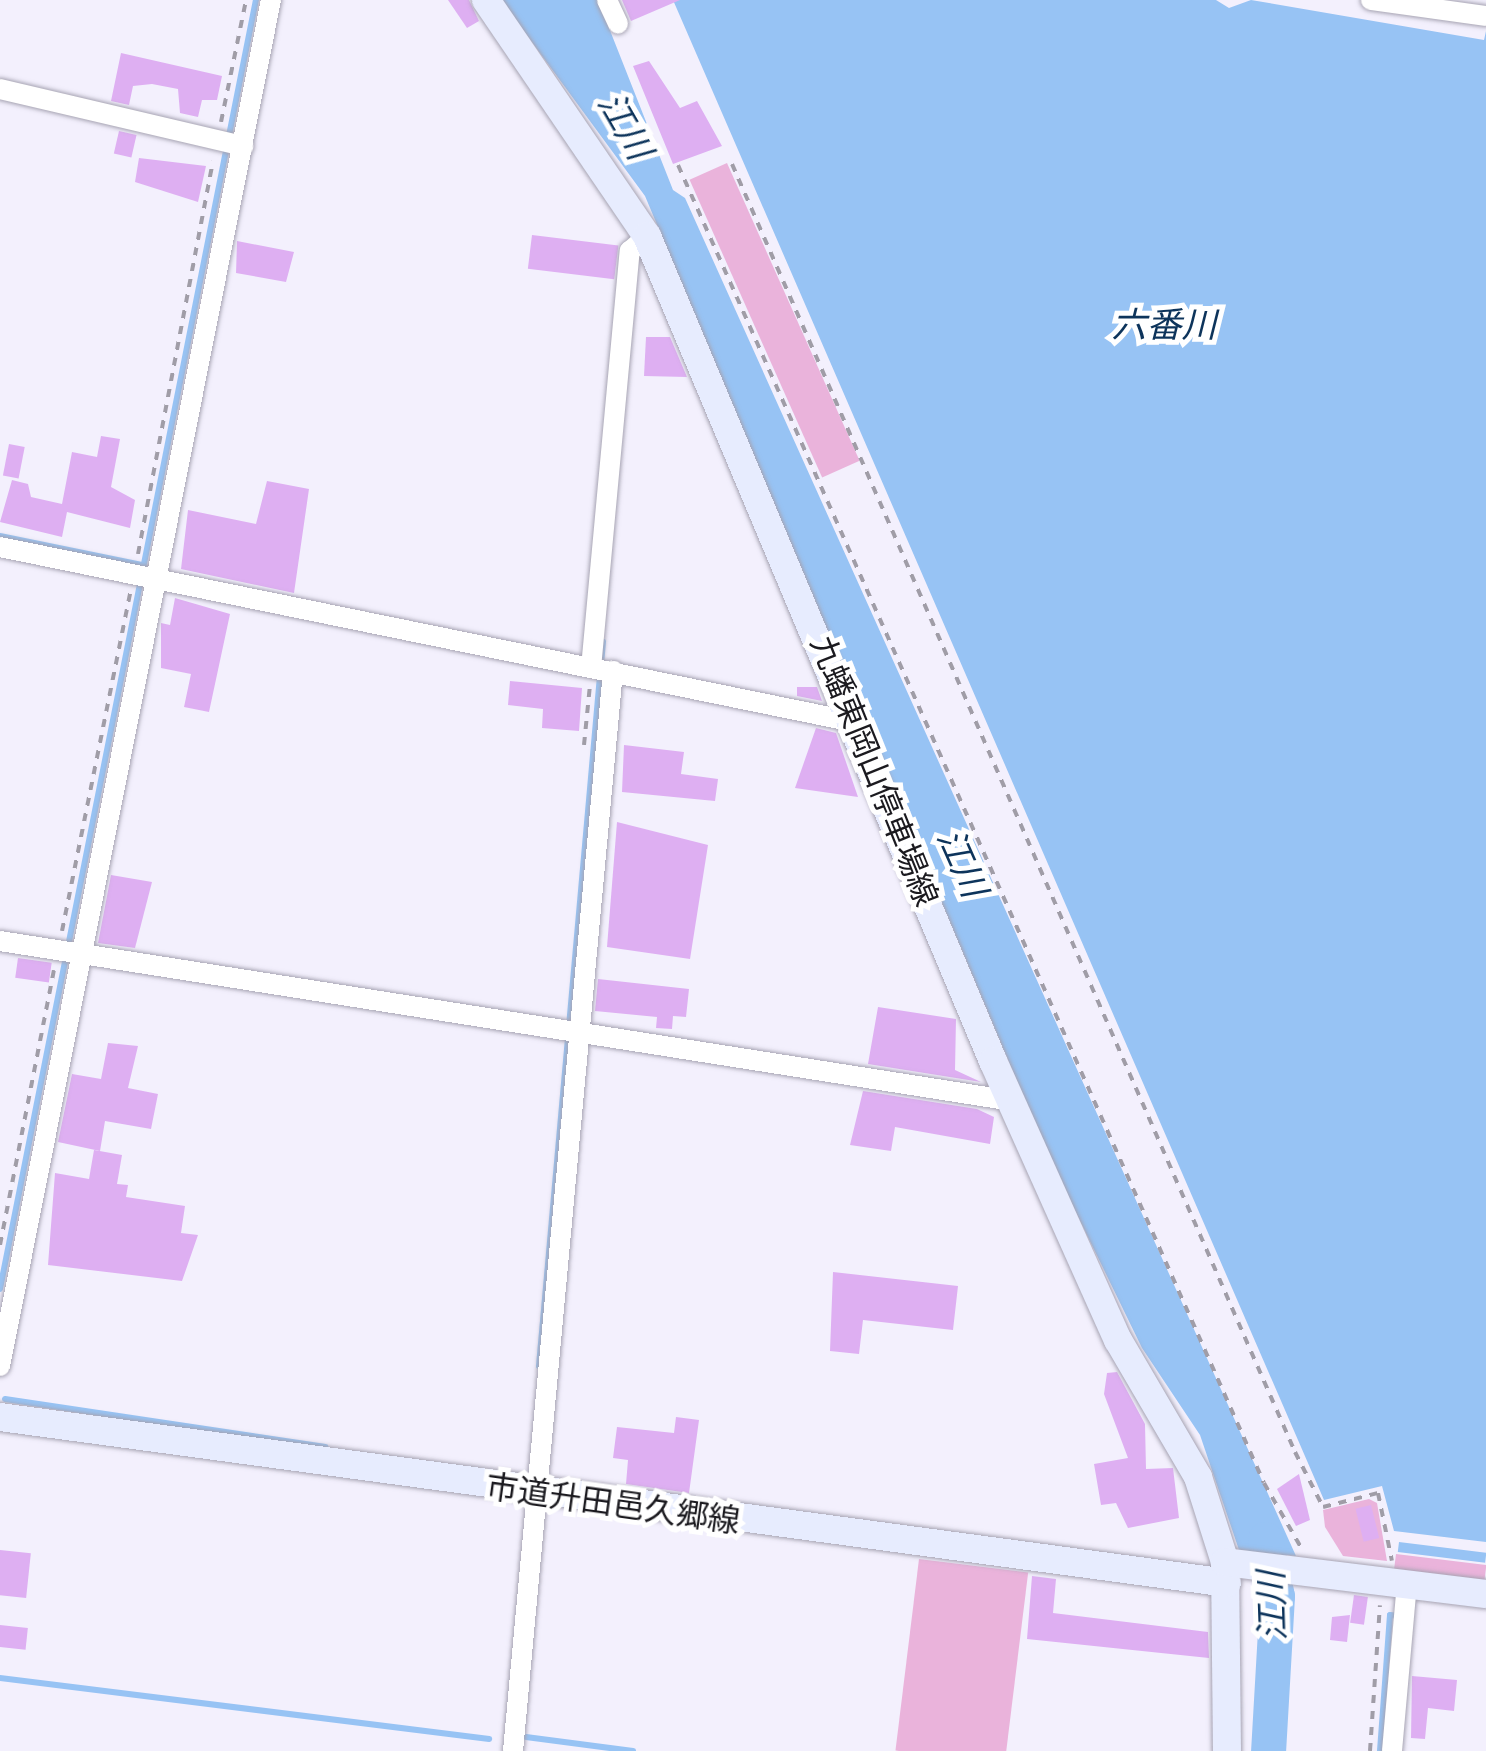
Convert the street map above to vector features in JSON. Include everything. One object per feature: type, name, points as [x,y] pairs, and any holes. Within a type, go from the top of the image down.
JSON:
[{"type":"main road","name":"九蟠東岡山停車場線","points":[[486,0],[647,236],[1012,1101],[1118,1340],[1198,1477],[1232,1570],[1227,1751]]},
{"type":"main road","name":"市道升田邑久郷線","points":[[0,1417],[530,1493],[1232,1570]]},
{"type":"main road","points":[[1232,1570],[1308,1569],[1486,1594]]},
{"type":"street","points":[[0,1366],[68,954],[142,573],[228,143],[271,0]]},
{"type":"street","points":[[607,0],[618,24]]},
{"type":"street","points":[[1370,0],[1486,16]]},
{"type":"street","points":[[0,89],[228,143]]},
{"type":"street","points":[[514,1751],[530,1493],[601,670],[630,251],[647,236]]},
{"type":"street","points":[[0,547],[142,573],[854,722]]},
{"type":"street","points":[[0,941],[571,1036],[1012,1101]]},
{"type":"street","points":[[1392,1751],[1393,1581]]},
{"type":"path","points":[[0,1245],[68,954],[228,143],[246,0]]},
{"type":"path","points":[[732,164],[1295,1452],[1323,1507],[1378,1493],[1394,1546],[1393,1581],[1370,1751]]},
{"type":"path","points":[[678,165],[1264,1483],[1308,1569]]},
{"type":"shaded area","points":[[727,163],[860,461],[822,477],[690,180]]},
{"type":"shaded area","points":[[1369,1499],[1377,1503],[1387,1561],[1343,1556],[1325,1527],[1323,1510]]},
{"type":"shaded area","points":[[1396,1554],[1486,1565],[1484,1584],[1394,1573]]},
{"type":"shaded area","points":[[919,1559],[1028,1572],[1006,1751],[895,1751]]},
{"type":"water","points":[[501,0],[598,0],[673,190],[685,198],[1296,1556],[1239,1550],[1200,1435],[1142,1348],[1048,1155],[645,196]]},
{"type":"water","name":"六番川","points":[[673,0],[1216,0],[1229,8],[1251,0],[1484,40],[1486,31],[1486,1542],[1394,1531],[1382,1486],[1324,1500]]},
{"type":"water","points":[[1399,1542],[1486,1553],[1485,1563],[1398,1552]]},
{"type":"building","points":[[448,0],[469,0],[479,21],[467,28]]},
{"type":"building","points":[[622,0],[680,0],[631,21]]},
{"type":"building","points":[[121,53],[222,76],[217,100],[202,100],[198,117],[180,113],[178,89],[152,84],[133,86],[129,105],[111,101]]},
{"type":"building","points":[[649,61],[680,108],[697,101],[722,146],[673,164],[633,66]]},
{"type":"building","points":[[119,131],[137,135],[131,157],[114,153]]},
{"type":"building","points":[[139,158],[206,166],[198,202],[135,182]]},
{"type":"building","points":[[532,235],[618,246],[614,279],[528,269]]},
{"type":"building","points":[[237,241],[294,252],[286,282],[236,273]]},
{"type":"building","points":[[646,337],[670,337],[687,377],[644,376]]},
{"type":"building","points":[[101,436],[120,439],[111,487],[135,500],[130,528],[67,512],[62,537],[0,522],[12,480],[28,484],[31,497],[62,504],[72,452],[97,457]]},
{"type":"building","points":[[9,444],[25,447],[19,478],[3,475]]},
{"type":"building","points":[[267,481],[309,489],[294,593],[181,569],[188,510],[256,524]]},
{"type":"building","points":[[175,598],[230,614],[209,712],[184,707],[191,674],[161,668],[161,623],[170,625]]},
{"type":"building","points":[[510,681],[582,688],[579,731],[542,728],[543,709],[508,705]]},
{"type":"building","points":[[797,687],[817,687],[822,701],[797,696]]},
{"type":"building","points":[[816,728],[836,733],[858,797],[795,788]]},
{"type":"building","points":[[624,745],[684,752],[681,774],[718,779],[715,801],[622,792]]},
{"type":"building","points":[[617,822],[708,845],[690,959],[607,947]]},
{"type":"building","points":[[111,875],[152,882],[135,948],[98,943]]},
{"type":"building","points":[[18,958],[52,963],[49,983],[15,978]]},
{"type":"building","points":[[598,979],[689,989],[686,1017],[673,1016],[672,1029],[656,1028],[657,1017],[595,1011]]},
{"type":"building","points":[[878,1007],[956,1019],[955,1070],[981,1082],[868,1064]]},
{"type":"building","points":[[108,1043],[138,1046],[128,1088],[158,1094],[151,1129],[105,1121],[100,1151],[58,1142],[72,1074],[101,1079]]},
{"type":"building","points":[[863,1091],[977,1109],[994,1117],[990,1144],[895,1127],[891,1151],[850,1145]]},
{"type":"building","points":[[94,1150],[122,1155],[117,1184],[128,1185],[126,1197],[185,1206],[181,1233],[198,1235],[182,1281],[48,1265],[55,1173],[89,1179]]},
{"type":"building","points":[[833,1272],[958,1286],[953,1330],[863,1320],[859,1354],[830,1351]]},
{"type":"building","points":[[1117,1372],[1145,1424],[1146,1469],[1173,1468],[1179,1518],[1128,1528],[1116,1503],[1101,1505],[1094,1464],[1128,1458],[1104,1394],[1107,1373]]},
{"type":"building","points":[[676,1417],[699,1420],[689,1493],[626,1484],[628,1460],[613,1458],[617,1427],[674,1433]]},
{"type":"building","points":[[1299,1474],[1310,1520],[1296,1526],[1277,1489]]},
{"type":"building","points":[[1371,1505],[1379,1538],[1364,1542],[1355,1509]]},
{"type":"building","points":[[0,1550],[31,1553],[26,1598],[0,1595]]},
{"type":"building","points":[[1032,1576],[1056,1579],[1053,1613],[1208,1632],[1209,1658],[1027,1639]]},
{"type":"building","points":[[1354,1595],[1368,1597],[1364,1625],[1350,1623]]},
{"type":"building","points":[[1350,1615],[1347,1642],[1330,1640],[1332,1617]]},
{"type":"building","points":[[0,1625],[28,1628],[26,1650],[0,1647]]},
{"type":"building","points":[[1412,1676],[1457,1680],[1454,1711],[1428,1708],[1425,1739],[1411,1738]]},
{"type":"waterway","points":[[0,1289],[256,0]]},
{"type":"waterway","points":[[0,536],[143,565]]},
{"type":"waterway","points":[[539,1366],[603,642]]},
{"type":"waterway","points":[[5,1399],[325,1447]]},
{"type":"waterway","name":"江川","points":[[1265,1539],[1277,1596],[1268,1751]]},
{"type":"waterway","points":[[1380,1751],[1390,1615],[1399,1616]]},
{"type":"waterway","points":[[0,1678],[489,1739]]},
{"type":"waterway","points":[[526,1737],[633,1751]]}]
